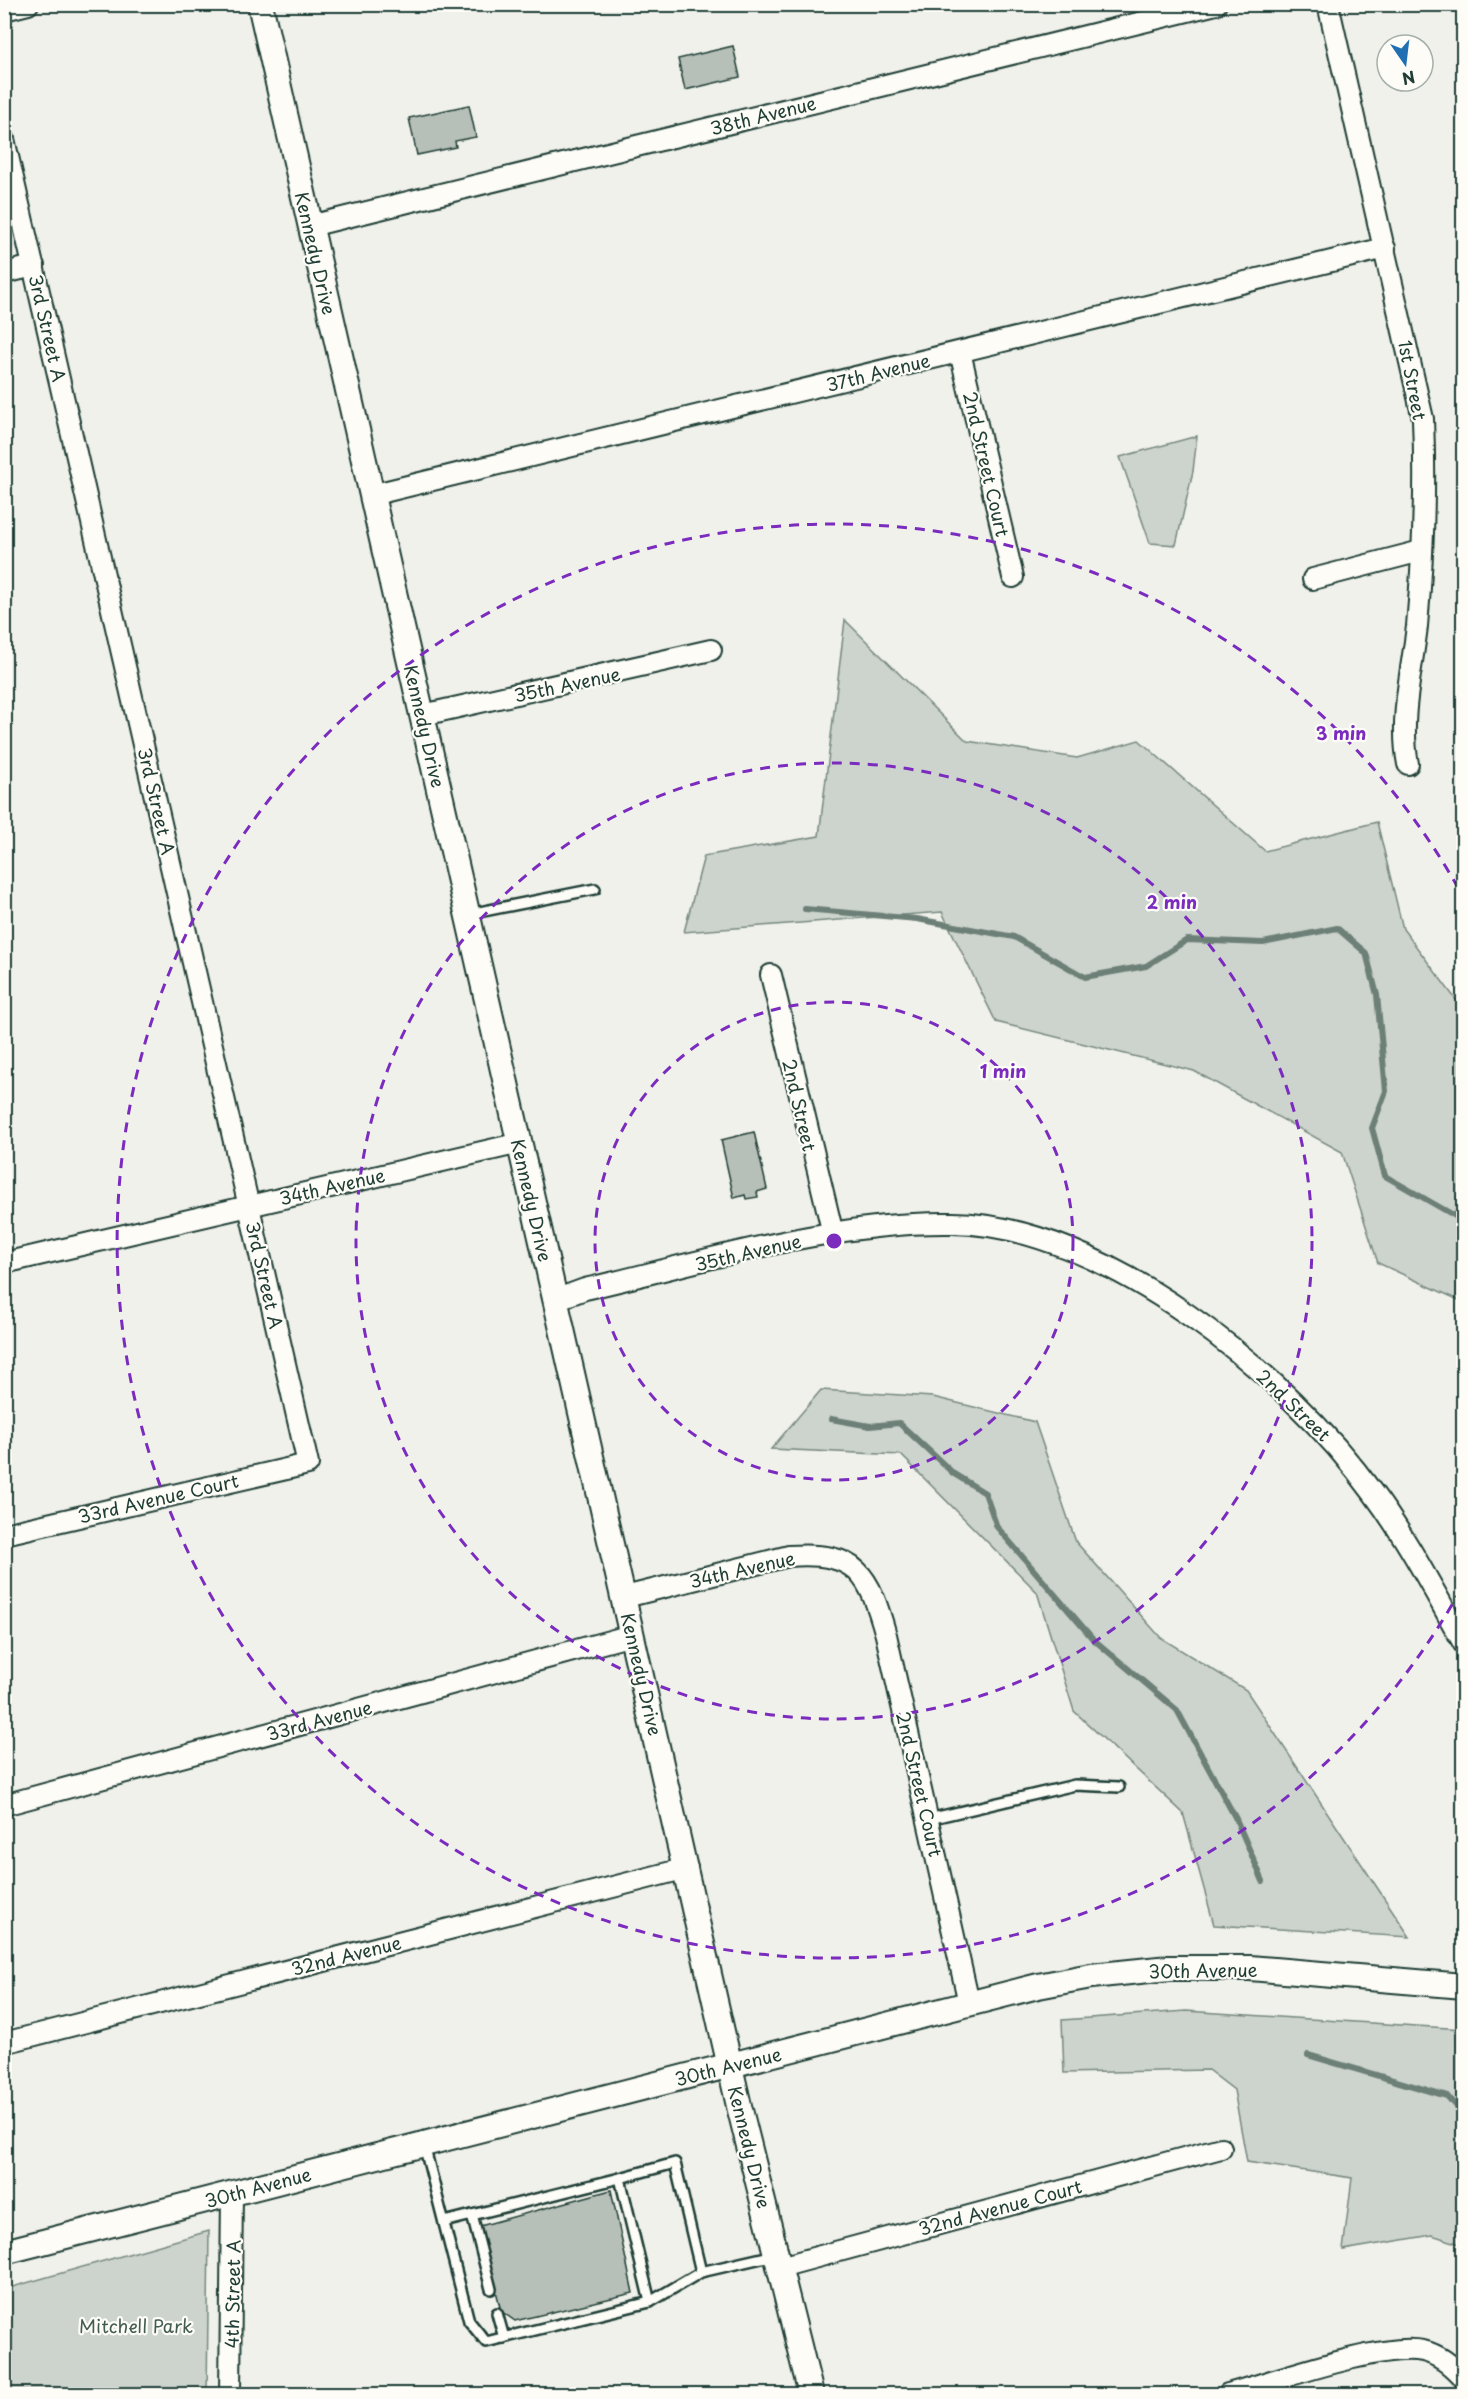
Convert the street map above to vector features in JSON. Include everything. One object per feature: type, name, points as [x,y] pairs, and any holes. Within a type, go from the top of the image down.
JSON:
[{"type":"street","points":[[4,10],[28,4]]},
{"type":"street","name":"Kennedy Drive","points":[[260,4],[423,715],[466,914],[687,1868],[730,2065],[811,2394]]},
{"type":"street","name":"38th Avenue","points":[[310,226],[1216,4]]},
{"type":"street","name":"1st Street","points":[[1328,4],[1423,419],[1424,459],[1419,597],[1405,721],[1408,764]]},
{"type":"street","name":"3rd Street A","points":[[4,139],[308,1464]]},
{"type":"street","name":"37th Avenue","points":[[371,495],[1385,248]]},
{"type":"street","points":[[4,273],[34,266]]},
{"type":"street","name":"2nd Street Court","points":[[960,352],[1013,577]]},
{"type":"street","points":[[1313,579],[1421,551]]},
{"type":"street","name":"35th Avenue","points":[[423,715],[711,651]]},
{"type":"street","name":"2nd Street","points":[[771,975],[833,1234]]},
{"type":"street","name":"34th Avenue","points":[[4,1263],[249,1204],[520,1143]]},
{"type":"street","name":"35th Avenue","points":[[555,1300],[596,1287],[833,1234],[912,1223],[953,1223],[1014,1230],[1051,1240]]},
{"type":"street","name":"2nd Street","points":[[1051,1240],[1140,1283],[1258,1369],[1285,1395],[1343,1454],[1374,1494],[1405,1541],[1464,1644]]},
{"type":"street","name":"33rd Avenue Court","points":[[9,1533],[308,1464]]},
{"type":"street","name":"34th Avenue","points":[[624,1597],[789,1556],[813,1554],[832,1558],[858,1569]]},
{"type":"street","name":"2nd Street Court","points":[[858,1569],[874,1594],[877,1604],[929,1819],[969,2003]]},
{"type":"street","name":"33rd Avenue","points":[[4,1805],[632,1635]]},
{"type":"street","name":"32nd Avenue","points":[[4,2043],[687,1868]]},
{"type":"street","name":"30th Avenue","points":[[4,2252],[969,2003],[1091,1976],[1169,1968],[1250,1968],[1464,1986]]},
{"type":"street","name":"32nd Avenue Court","points":[[778,2261],[1221,2148]]},
{"type":"street","name":"4th Street A","points":[[230,2394],[232,2193]]},
{"type":"street","points":[[1228,2394],[1390,2350],[1423,2351],[1445,2361],[1464,2379]]},
{"type":"lane","points":[[466,914],[595,889]]},
{"type":"lane","points":[[929,1819],[1075,1785],[1119,1787]]},
{"type":"lane","points":[[424,2144],[469,2321],[486,2342],[650,2302],[701,2272],[778,2261]]},
{"type":"lane","points":[[444,2222],[675,2163],[701,2272]]},
{"type":"lane","points":[[620,2178],[650,2302]]},
{"type":"lane","points":[[472,2215],[491,2289]]},
{"type":"lane","points":[[497,2313],[504,2338]]},
{"type":"green space","points":[[1197,436],[1193,471],[1176,545],[1150,543],[1120,457]]},
{"type":"green space","points":[[845,620],[967,741],[1077,758],[1139,740],[1265,851],[1377,822],[1403,929],[1463,1009],[1463,1302],[1378,1263],[1342,1152],[1194,1071],[996,1022],[942,912],[684,932],[704,856],[819,836]]},
{"type":"green space","points":[[821,1390],[933,1397],[1035,1422],[1076,1542],[1161,1638],[1246,1690],[1410,1937],[1214,1925],[1183,1813],[1074,1711],[1037,1592],[901,1455],[771,1449]]},
{"type":"green space","points":[[1186,2011],[1463,2029],[1463,2245],[1432,2235],[1343,2250],[1352,2178],[1247,2162],[1234,2090],[1208,2070],[1064,2073],[1062,2020]]},
{"type":"green space","name":"Mitchell Park","points":[[209,2231],[207,2394],[5,2394],[5,2289]]},
{"type":"building","points":[[733,46],[740,77],[685,90],[678,59]]},
{"type":"building","points":[[469,105],[476,137],[455,141],[456,147],[417,155],[409,118]]},
{"type":"building","points":[[754,1132],[767,1189],[757,1192],[758,1197],[746,1199],[745,1195],[734,1198],[721,1140]]},
{"type":"building","points":[[611,2190],[633,2293],[515,2321],[501,2311],[480,2226]]},
{"type":"waterway","points":[[805,909],[917,919],[1014,937],[1085,977],[1146,966],[1187,940],[1263,943],[1337,928],[1366,953],[1377,995],[1386,1091],[1372,1128],[1385,1176],[1464,1221]]},
{"type":"waterway","points":[[831,1419],[870,1426],[899,1423],[954,1474],[985,1493],[997,1527],[1093,1639],[1177,1710],[1236,1819],[1263,1881]]},
{"type":"waterway","points":[[1308,2055],[1447,2096],[1464,2116]]}]
